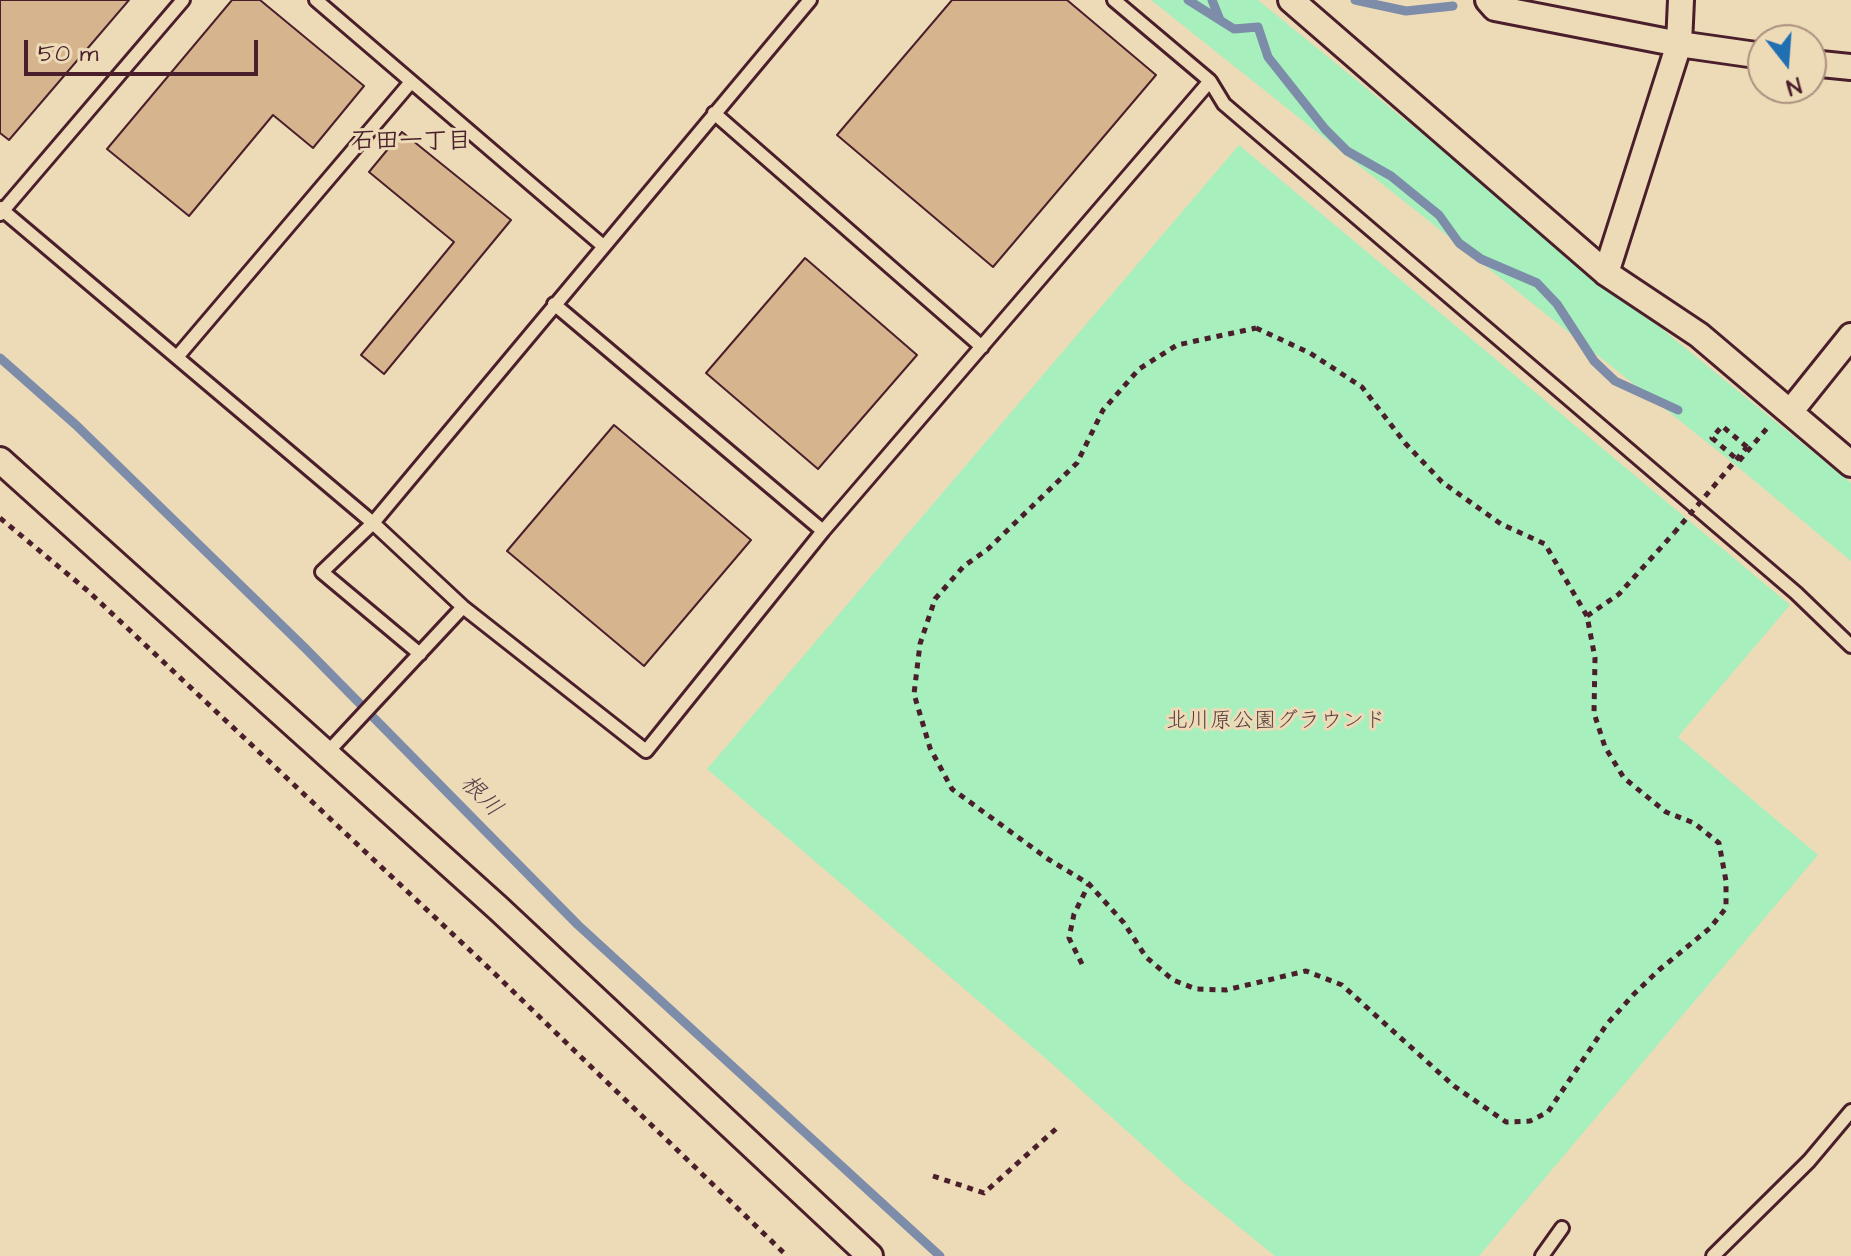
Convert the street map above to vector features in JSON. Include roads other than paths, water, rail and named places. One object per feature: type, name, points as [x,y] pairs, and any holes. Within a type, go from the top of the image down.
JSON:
[{"type":"street","points":[[1291,0],[1606,273],[1699,335],[1782,416],[1851,464]]},
{"type":"street","points":[[1488,0],[1495,8],[1679,44],[1747,54]]},
{"type":"street","points":[[1606,273],[1679,44],[1681,0]]},
{"type":"street","points":[[1827,65],[1851,67]]},
{"type":"street","points":[[1782,416],[1851,336]]},
{"type":"street","points":[[0,460],[498,908],[870,1256]]},
{"type":"lane","points":[[183,0],[1,211],[373,523],[463,607],[646,751],[823,531],[1210,81]]},
{"type":"lane","points":[[316,0],[602,245]]},
{"type":"lane","points":[[420,654],[322,572],[373,523],[602,245],[810,0]]},
{"type":"lane","points":[[1114,0],[1210,81],[1224,104],[1796,593],[1851,646]]},
{"type":"lane","points":[[177,357],[411,82]]},
{"type":"lane","points":[[714,113],[982,347]]},
{"type":"lane","points":[[554,304],[823,531]]},
{"type":"lane","points":[[326,754],[463,607]]},
{"type":"lane","points":[[1713,1256],[1809,1161],[1851,1111]]},
{"type":"lane","points":[[1542,1256],[1562,1228]]},
{"type":"waterway","points":[[1188,0],[1234,29],[1258,27],[1268,57],[1325,129],[1347,151],[1391,176],[1439,215],[1459,243],[1481,259],[1537,283],[1557,304],[1594,361],[1615,381],[1678,410]]},
{"type":"waterway","points":[[1212,0],[1220,20]]},
{"type":"waterway","points":[[1355,0],[1406,11],[1453,6]]},
{"type":"waterway","name":"根川","points":[[0,358],[76,425],[305,648],[578,925],[940,1256]]},
{"type":"district","name":"石田一丁目","points":[[411,143]]},
{"type":"park label","name":"北川原公園グラウンド","points":[[1276,722]]}]
